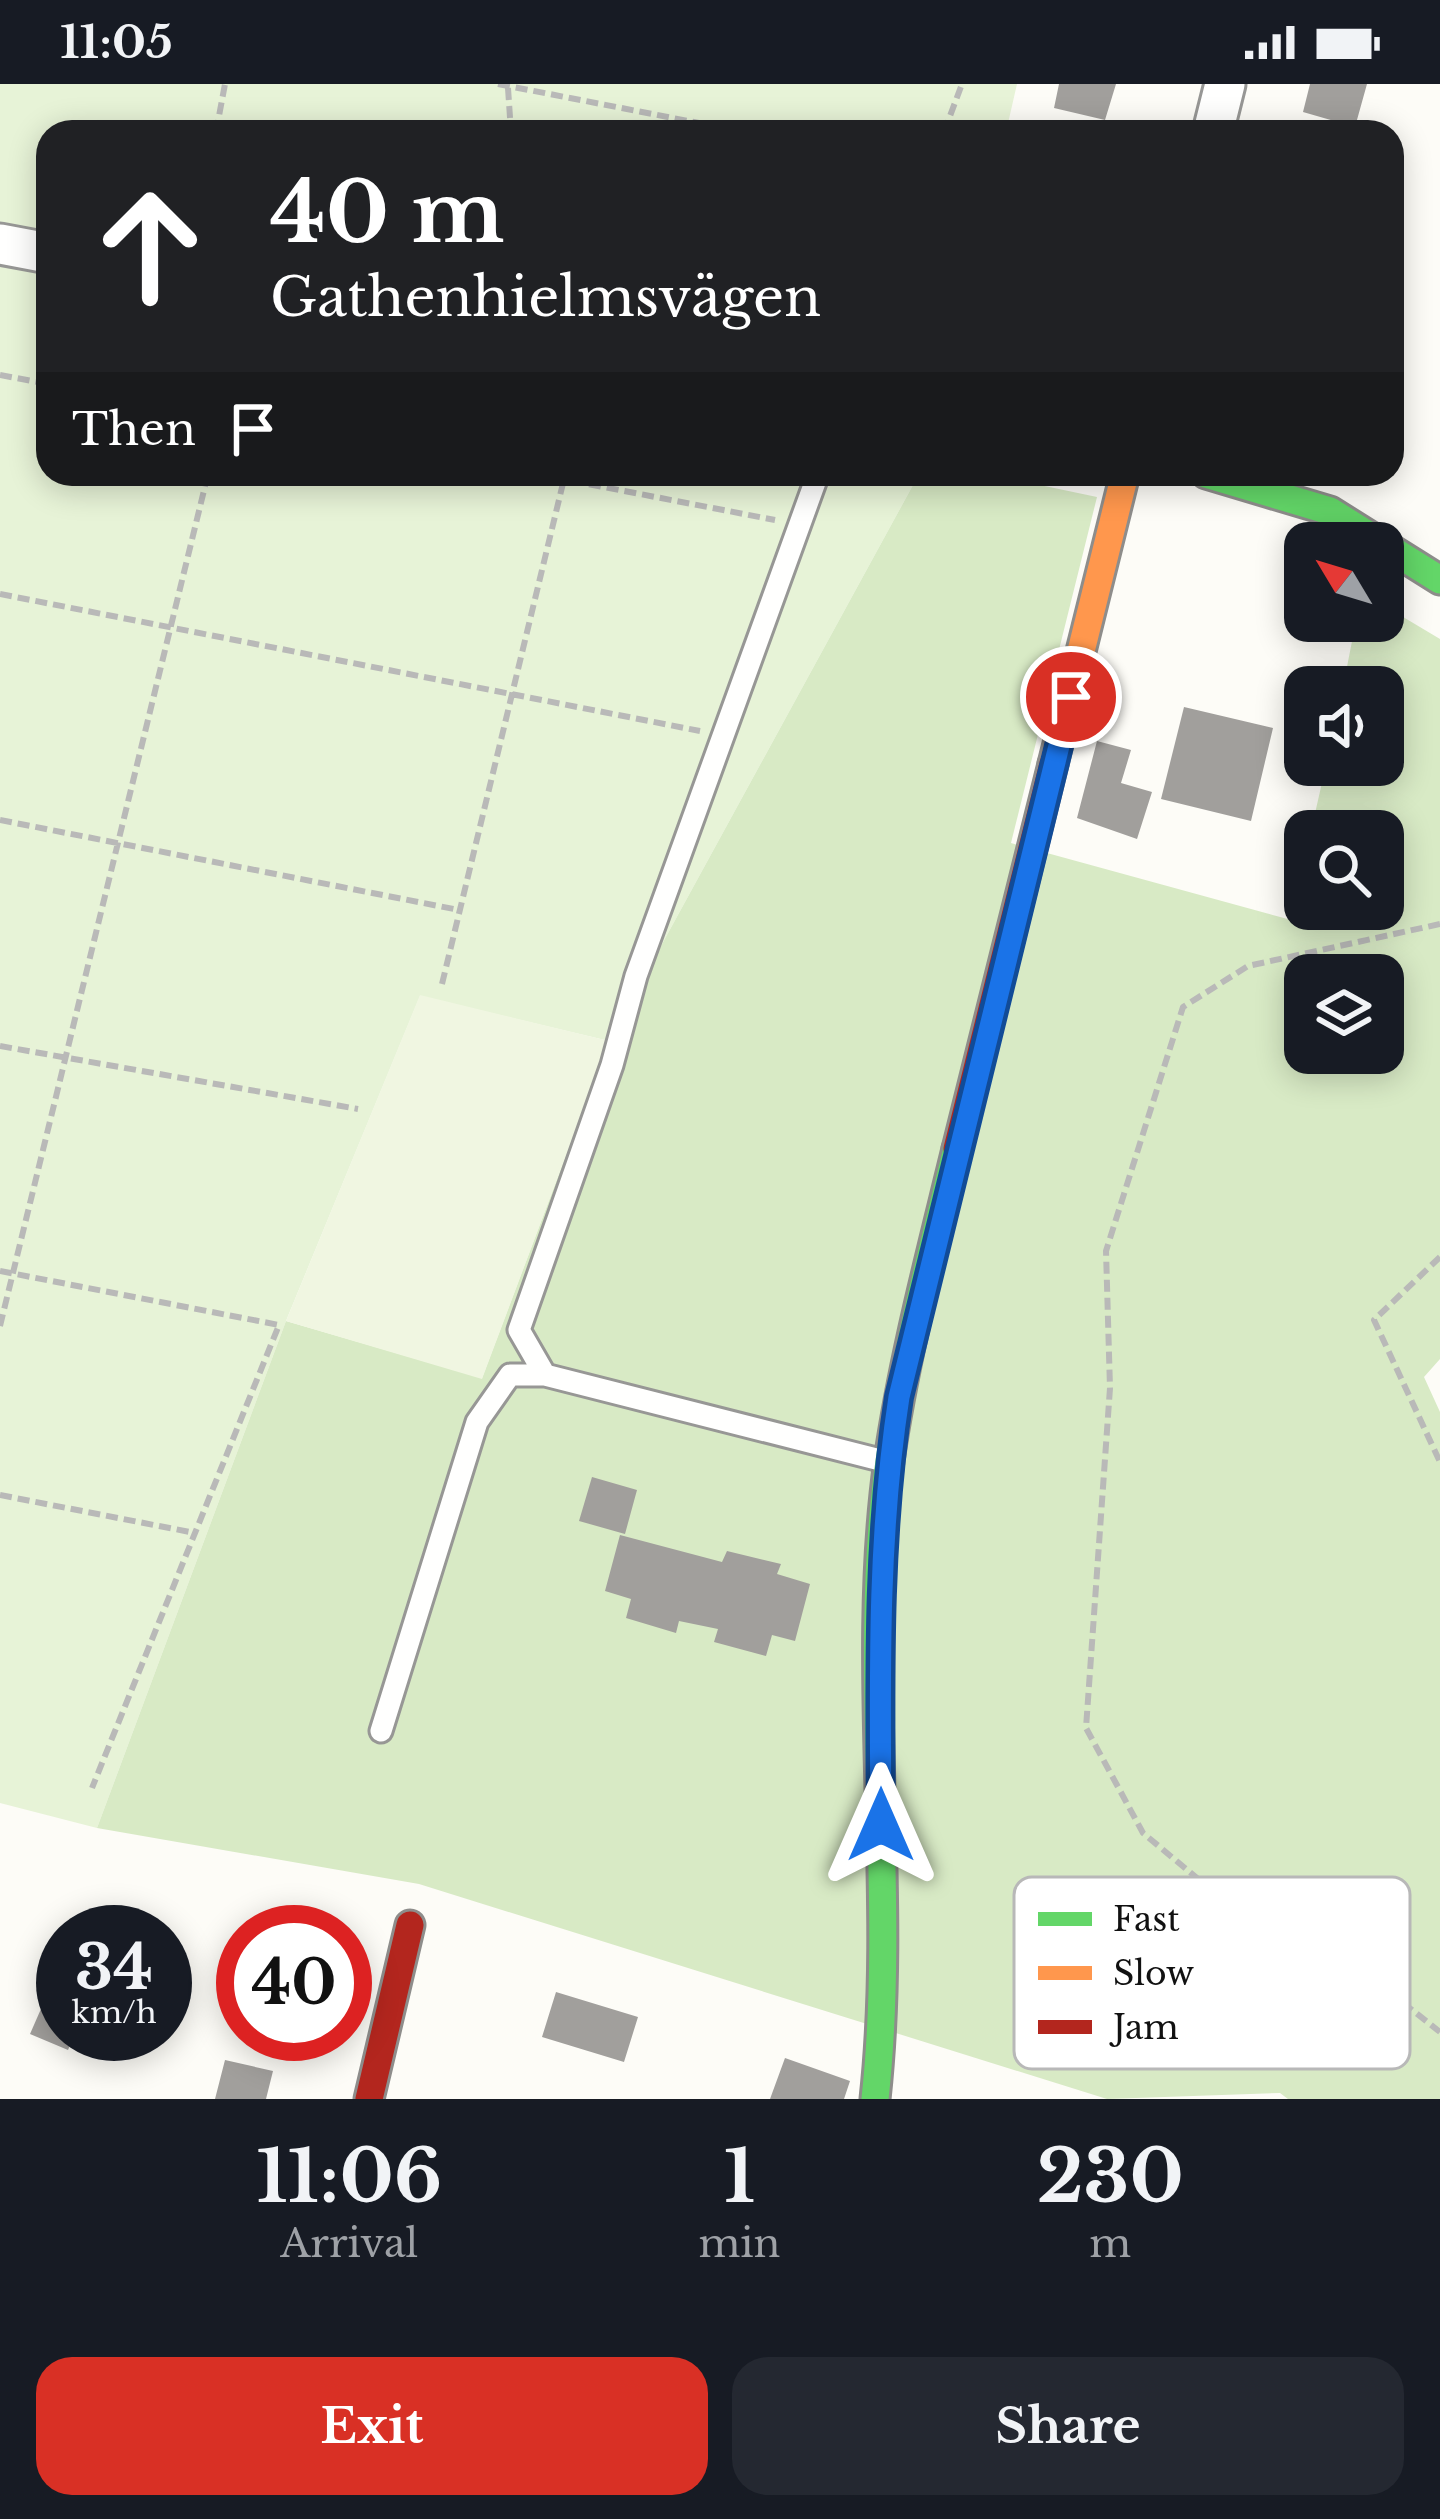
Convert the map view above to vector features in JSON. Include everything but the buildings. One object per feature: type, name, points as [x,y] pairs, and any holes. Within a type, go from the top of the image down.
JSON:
[{"type":"street","points":[[1216,120],[1225,84]]},
{"type":"street","points":[[0,244],[36,252]]},
{"type":"street","points":[[875,2099],[885,2006],[880,1614],[889,1462],[931,1255],[1122,486]]},
{"type":"street","points":[[1246,486],[1330,511],[1440,580]]},
{"type":"street","points":[[369,2099],[410,1925]]},
{"type":"lane","points":[[545,1375],[519,1330],[611,1065],[636,976],[814,486]]},
{"type":"lane","points":[[381,1731],[477,1422],[510,1375],[545,1375],[889,1462]]},
{"type":"path","points":[[218,120],[225,84]]},
{"type":"path","points":[[498,84],[684,120]]},
{"type":"path","points":[[948,120],[962,84]]},
{"type":"path","points":[[508,85],[510,120]]},
{"type":"path","points":[[0,375],[36,382]]},
{"type":"path","points":[[0,1326],[205,486]]},
{"type":"path","points":[[442,984],[562,486]]},
{"type":"path","points":[[600,486],[796,524]]},
{"type":"path","points":[[0,594],[716,734]]},
{"type":"path","points":[[0,820],[459,910]]},
{"type":"path","points":[[1195,1877],[1142,1833],[1086,1728],[1110,1388],[1106,1251],[1183,1007],[1249,965],[1440,924]]},
{"type":"path","points":[[0,1046],[358,1109]]},
{"type":"path","points":[[1440,1257],[1374,1320],[1440,1462]]},
{"type":"path","points":[[0,1271],[280,1325],[92,1788]]},
{"type":"path","points":[[0,1495],[194,1533]]},
{"type":"path","points":[[1410,2008],[1440,2032]]},
{"type":"green space","points":[[0,84],[1017,84],[1009,120],[36,120],[36,486],[912,486],[609,1041],[420,996],[286,1321],[97,1828],[0,1803]]},
{"type":"green space","points":[[912,486],[1045,486],[1097,497],[1011,843],[1284,918],[1284,930],[1404,930],[1404,810],[1316,810],[1321,786],[1404,786],[1404,666],[1347,666],[1352,642],[1404,642],[1404,618],[1440,639],[1440,1359],[1424,1377],[1440,1412],[1440,2099],[1288,2099],[1280,2093],[1107,2099],[419,1884],[97,1828],[286,1321],[482,1378],[609,1041]]},
{"type":"green space","points":[[420,995],[609,1041],[482,1379],[286,1321]]},
{"type":"traffic: fast","points":[[1246,486],[1330,511],[1440,580]]},
{"type":"traffic: fast","points":[[875,2099],[883,1940],[878,1700],[881,1540],[902,1383],[957,1149]]},
{"type":"traffic: slow","points":[[1053,764],[1122,486]]},
{"type":"traffic: jam","points":[[957,1149],[1053,764]]},
{"type":"traffic: jam","points":[[369,2099],[410,1925]]},
{"type":"route","points":[[881,1825],[880,1614],[889,1462],[899,1397],[1071,697]]}]
